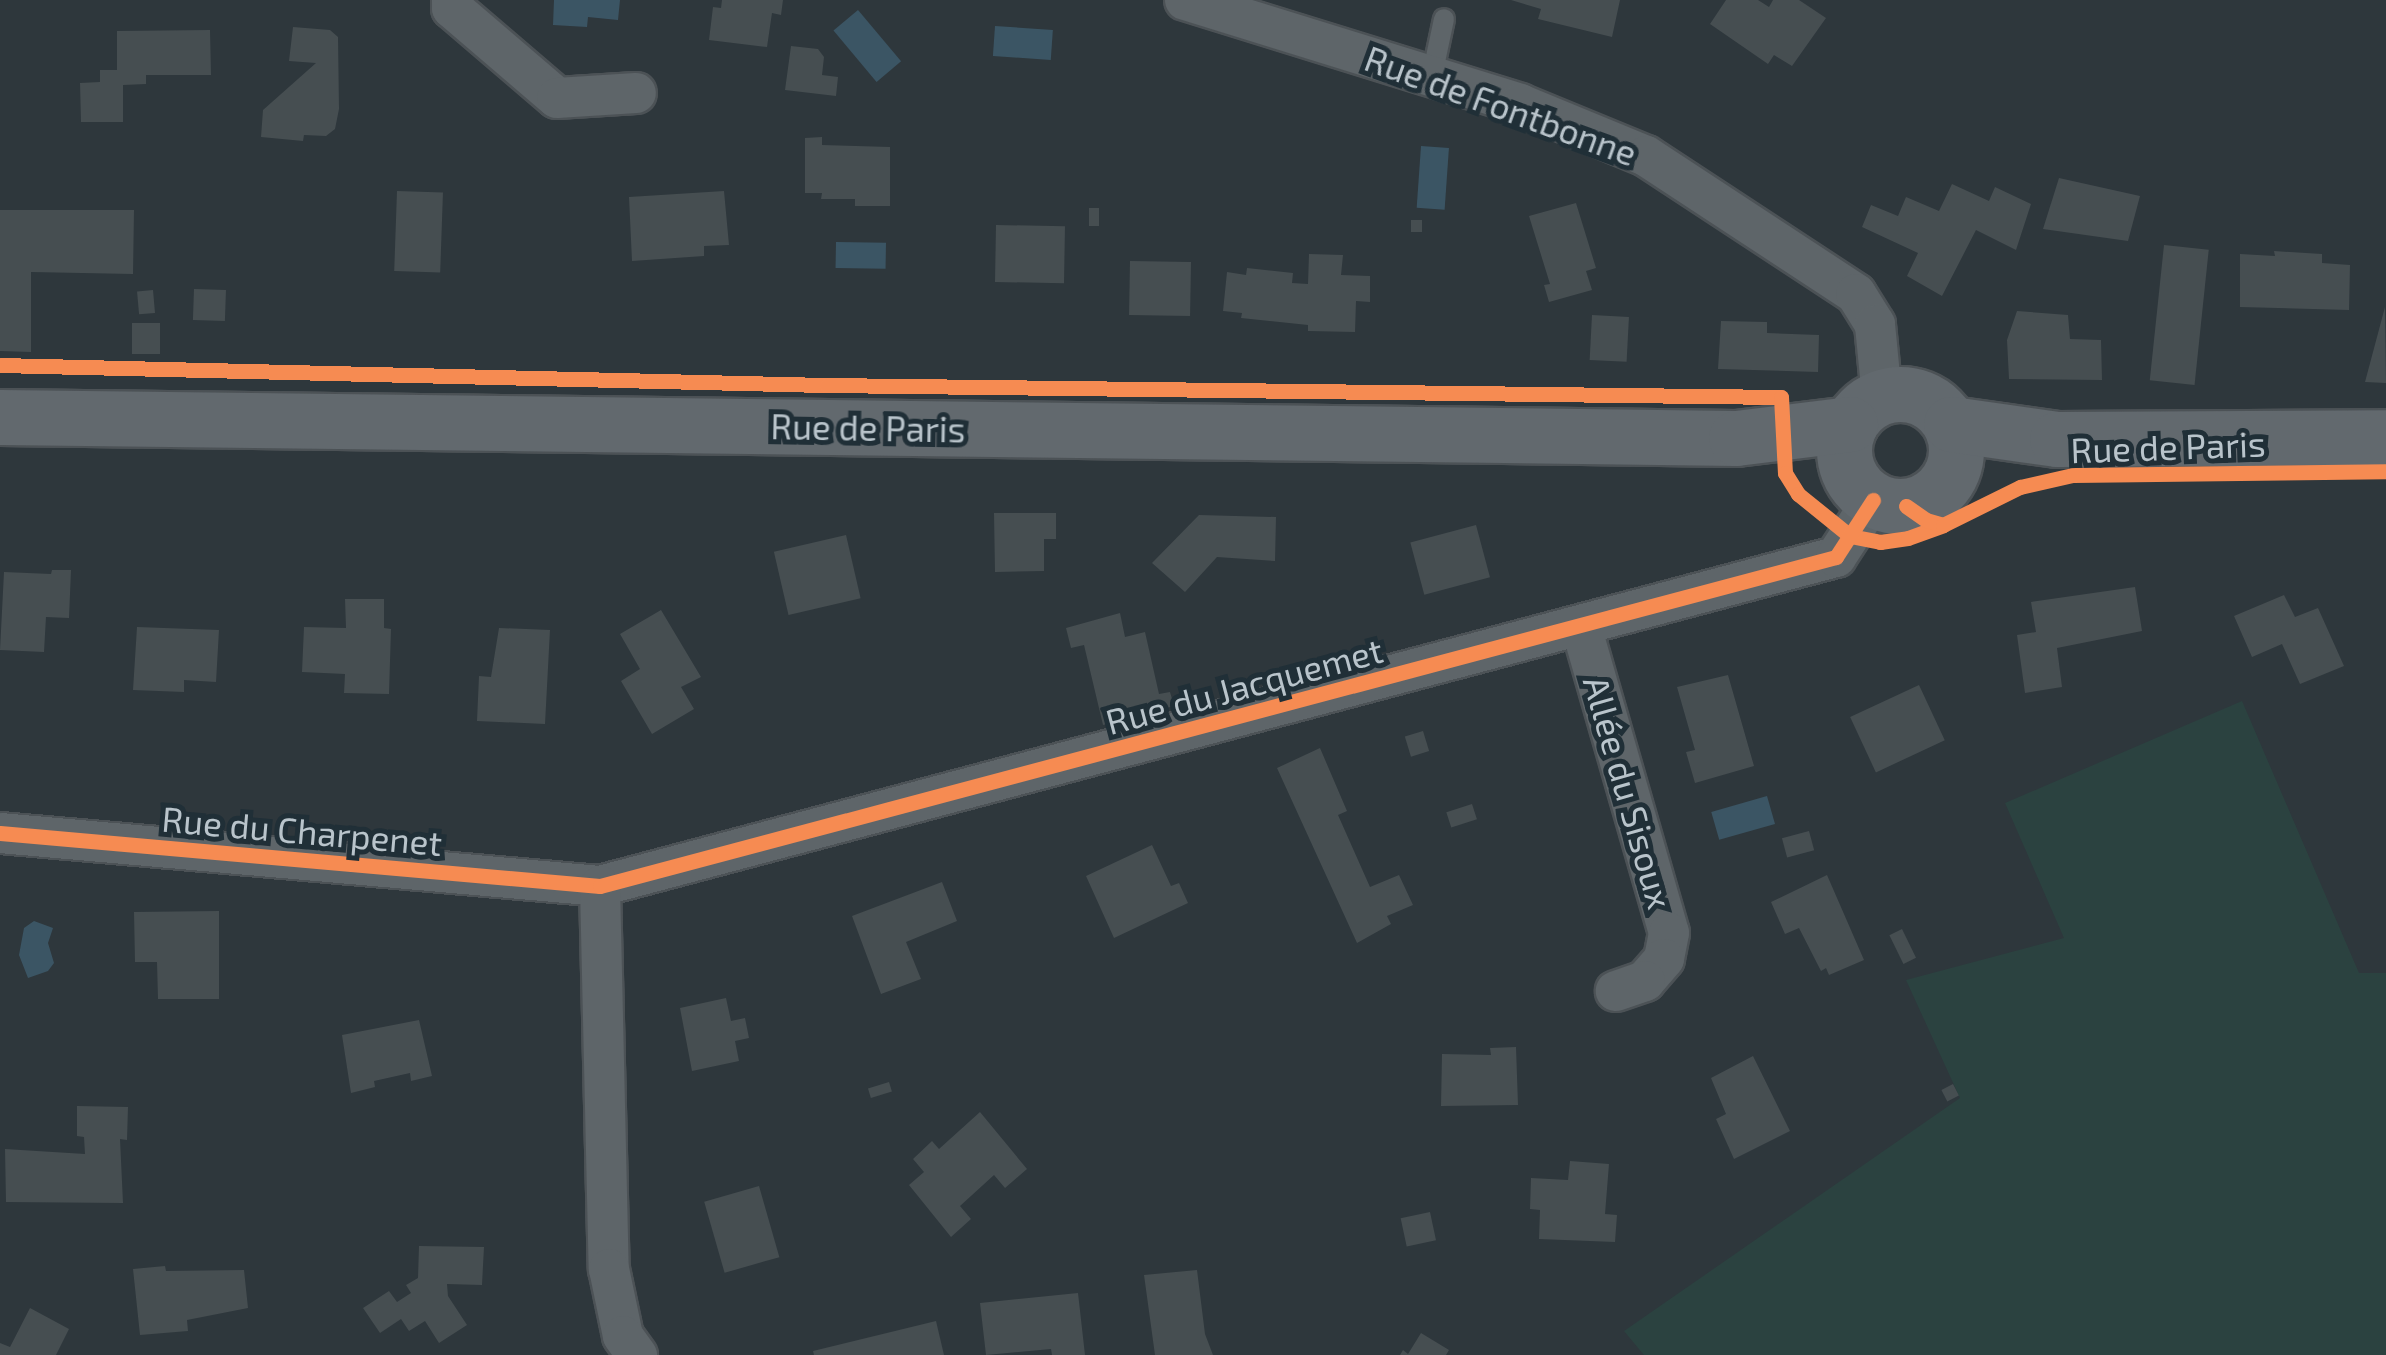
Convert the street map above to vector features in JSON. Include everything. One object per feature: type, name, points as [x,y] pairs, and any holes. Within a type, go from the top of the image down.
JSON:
[{"type":"main road","points":[[1911,394],[1929,401],[1952,446],[1939,491],[1915,505],[1888,505],[1863,448],[1911,394]]},
{"type":"main road","name":"Rue de Paris","points":[[0,417],[1736,438],[1863,448]]},
{"type":"main road","name":"Rue de Paris","points":[[1952,446],[2058,439],[2386,438]]},
{"type":"street","points":[[452,0],[452,8],[557,98],[636,94]]},
{"type":"street","name":"Rue de Fontbonne","points":[[1185,0],[1520,104],[1646,156],[1826,270],[1856,294],[1875,325],[1863,448]]},
{"type":"street","name":"Rue du Jacquemet","points":[[600,886],[1836,557],[1863,448]]},
{"type":"street","name":"Allée du Sisoux","points":[[1580,626],[1669,933],[1664,959],[1646,981],[1616,991]]},
{"type":"street","name":"Rue du Charpenet","points":[[0,833],[600,886]]},
{"type":"street","points":[[600,886],[609,1269],[623,1336],[637,1355]]},
{"type":"lane","points":[[1432,76],[1444,18]]},
{"type":"green space","points":[[2242,701],[2359,973],[2386,973],[2386,1355],[1644,1355],[1624,1331],[1960,1098],[1906,980],[2064,938],[2005,803]]},
{"type":"water","points":[[554,0],[620,0],[618,20],[588,17],[587,27],[553,25]]},
{"type":"water","points":[[858,10],[901,61],[877,82],[833,31]]},
{"type":"water","points":[[995,26],[1053,30],[1051,60],[993,56]]},
{"type":"water","points":[[1421,146],[1449,148],[1445,210],[1417,208]]},
{"type":"water","points":[[836,242],[886,243],[886,269],[836,268]]},
{"type":"water","points":[[1767,796],[1775,824],[1719,840],[1711,812]]},
{"type":"water","points":[[34,921],[53,928],[48,943],[54,963],[48,971],[28,978],[19,955],[24,928]]},
{"type":"building","points":[[722,0],[783,0],[781,15],[772,13],[767,47],[709,40],[713,7],[721,8]]},
{"type":"building","points":[[1511,0],[1620,0],[1612,37],[1538,19],[1541,9]]},
{"type":"building","points":[[1726,0],[1758,0],[1769,7],[1773,0],[1799,0],[1826,18],[1792,66],[1774,55],[1768,64],[1710,24]]},
{"type":"building","points":[[293,27],[330,30],[338,37],[339,109],[335,129],[326,136],[304,135],[303,141],[261,137],[263,110],[316,63],[289,61]]},
{"type":"building","points":[[210,30],[211,75],[146,75],[146,84],[123,85],[123,122],[81,122],[80,83],[100,82],[100,70],[117,70],[117,31]]},
{"type":"building","points":[[791,46],[818,49],[824,57],[822,75],[838,77],[836,96],[785,90]]},
{"type":"building","points":[[822,137],[822,145],[890,147],[890,206],[855,206],[855,199],[821,199],[822,193],[805,193],[805,138]]},
{"type":"building","points":[[2059,178],[2140,196],[2128,241],[2043,229]]},
{"type":"building","points":[[1952,184],[1989,201],[1995,187],[2031,204],[2016,250],[1976,230],[1942,296],[1907,276],[1918,253],[1862,227],[1871,205],[1898,216],[1906,197],[1939,211]]},
{"type":"building","points":[[397,191],[443,193],[440,273],[394,271]]},
{"type":"building","points":[[724,191],[729,245],[704,246],[704,256],[632,261],[629,197]]},
{"type":"building","points":[[1576,203],[1596,268],[1586,271],[1592,290],[1549,302],[1544,285],[1550,284],[1529,216]]},
{"type":"building","points":[[1089,208],[1099,208],[1099,226],[1089,226]]},
{"type":"building","points":[[0,210],[134,210],[133,274],[31,272],[31,352],[0,351]]},
{"type":"building","points":[[1411,220],[1422,220],[1422,232],[1411,232]]},
{"type":"building","points":[[996,225],[1065,226],[1064,283],[995,282]]},
{"type":"building","points":[[2164,245],[2209,250],[2195,385],[2150,380]]},
{"type":"building","points":[[2274,251],[2322,254],[2322,263],[2350,265],[2349,310],[2240,307],[2240,254],[2275,256]]},
{"type":"building","points":[[1309,254],[1343,255],[1341,275],[1370,276],[1370,302],[1356,301],[1355,332],[1308,331],[1308,325],[1241,318],[1242,313],[1223,311],[1227,272],[1246,275],[1247,268],[1293,273],[1292,283],[1308,284]]},
{"type":"building","points":[[1130,261],[1191,262],[1190,316],[1129,315]]},
{"type":"building","points":[[194,289],[226,290],[225,321],[193,320]]},
{"type":"building","points":[[153,290],[155,313],[139,314],[137,291]]},
{"type":"building","points":[[2385,307],[2386,383],[2365,382]]},
{"type":"building","points":[[2017,311],[2068,315],[2070,339],[2101,340],[2102,380],[2009,379],[2007,340]]},
{"type":"building","points":[[1592,315],[1629,317],[1627,362],[1590,360]]},
{"type":"building","points":[[1721,321],[1767,322],[1767,333],[1819,335],[1818,372],[1718,369]]},
{"type":"building","points":[[132,323],[160,323],[160,354],[132,354]]},
{"type":"building","points":[[994,513],[1056,513],[1056,539],[1044,539],[1044,571],[995,572]]},
{"type":"building","points":[[1199,515],[1276,517],[1275,561],[1217,557],[1185,592],[1152,563]]},
{"type":"building","points":[[1476,525],[1490,577],[1424,595],[1410,543]]},
{"type":"building","points":[[846,535],[861,598],[789,615],[774,552]]},
{"type":"building","points":[[52,570],[71,570],[69,618],[46,617],[44,652],[0,650],[4,572],[51,574]]},
{"type":"building","points":[[2135,587],[2142,631],[2057,648],[2062,687],[2025,693],[2017,635],[2036,632],[2031,602]]},
{"type":"building","points":[[2284,595],[2295,617],[2318,608],[2344,666],[2300,684],[2282,644],[2252,657],[2234,616]]},
{"type":"building","points":[[345,599],[384,599],[384,628],[391,629],[389,694],[344,693],[345,674],[302,672],[304,627],[346,628]]},
{"type":"building","points":[[661,610],[701,677],[681,687],[694,709],[652,734],[621,681],[640,669],[620,634]]},
{"type":"building","points":[[1120,613],[1125,637],[1145,632],[1159,694],[1170,692],[1174,706],[1103,725],[1084,645],[1071,648],[1066,628]]},
{"type":"building","points":[[137,627],[219,630],[216,682],[184,680],[184,692],[133,690]]},
{"type":"building","points":[[499,628],[550,630],[545,724],[477,721],[479,676],[491,677]]},
{"type":"building","points":[[1728,675],[1754,766],[1695,783],[1686,752],[1695,750],[1677,687]]},
{"type":"building","points":[[1919,685],[1945,740],[1876,772],[1850,717]]},
{"type":"building","points":[[1423,731],[1429,751],[1411,757],[1405,737]]},
{"type":"building","points":[[1320,748],[1347,811],[1338,815],[1370,887],[1399,875],[1413,905],[1387,916],[1391,924],[1357,943],[1277,768]]},
{"type":"building","points":[[1472,804],[1477,819],[1451,828],[1446,812]]},
{"type":"building","points":[[1809,831],[1814,850],[1787,858],[1782,838]]},
{"type":"building","points":[[1152,845],[1171,886],[1179,883],[1188,903],[1114,938],[1086,876]]},
{"type":"building","points":[[1827,875],[1864,960],[1829,975],[1826,968],[1821,971],[1799,928],[1785,934],[1771,902]]},
{"type":"building","points":[[942,882],[957,921],[906,942],[921,979],[881,994],[852,916]]},
{"type":"building","points":[[219,911],[219,999],[158,999],[157,962],[135,962],[134,912]]},
{"type":"building","points":[[1902,929],[1916,958],[1903,964],[1889,935]]},
{"type":"building","points":[[726,998],[731,1021],[745,1018],[749,1038],[735,1041],[739,1061],[692,1071],[680,1008]]},
{"type":"building","points":[[419,1020],[432,1076],[411,1081],[410,1073],[374,1081],[375,1087],[351,1093],[342,1035]]},
{"type":"building","points":[[1516,1047],[1518,1105],[1441,1106],[1442,1054],[1491,1055],[1490,1048]]},
{"type":"building","points":[[1753,1056],[1790,1131],[1734,1159],[1716,1119],[1726,1114],[1711,1078]]},
{"type":"building","points":[[889,1082],[892,1092],[871,1098],[868,1088]]},
{"type":"building","points":[[1953,1084],[1959,1096],[1947,1101],[1941,1090]]},
{"type":"building","points":[[77,1106],[128,1107],[127,1140],[120,1139],[123,1203],[6,1202],[5,1149],[85,1154],[84,1137],[77,1136]]},
{"type":"building","points":[[980,1112],[1027,1169],[1005,1188],[994,1175],[960,1206],[971,1219],[951,1237],[909,1185],[924,1172],[913,1159],[932,1141],[939,1149]]},
{"type":"building","points":[[1570,1161],[1609,1164],[1605,1214],[1617,1215],[1615,1242],[1539,1239],[1540,1210],[1530,1209],[1531,1178],[1568,1180]]},
{"type":"building","points":[[759,1186],[779,1257],[725,1273],[704,1202]]},
{"type":"building","points":[[1430,1212],[1436,1240],[1407,1247],[1401,1218]]},
{"type":"building","points":[[419,1246],[484,1247],[482,1285],[447,1284],[448,1296],[467,1325],[439,1343],[425,1321],[409,1331],[401,1319],[380,1333],[363,1308],[389,1291],[397,1302],[411,1293],[406,1285],[418,1278]]},
{"type":"building","points":[[165,1266],[166,1271],[244,1270],[248,1308],[187,1320],[188,1331],[140,1335],[133,1269]]},
{"type":"building","points":[[1197,1270],[1205,1334],[1213,1355],[1155,1355],[1144,1275]]},
{"type":"building","points":[[1078,1293],[1085,1355],[1052,1355],[1051,1349],[986,1355],[980,1303]]},
{"type":"building","points":[[30,1308],[69,1329],[56,1355],[0,1355],[0,1343],[10,1347]]},
{"type":"building","points":[[936,1321],[944,1355],[814,1355],[813,1351]]},
{"type":"building","points":[[1421,1333],[1449,1350],[1446,1355],[1400,1355],[1403,1350],[1408,1354]]},
{"type":"cycle path","points":[[0,365],[827,385],[1781,397],[1785,473],[1798,494],[1850,536],[1880,542],[1908,538],[1943,525]]},
{"type":"cycle path","points":[[1906,506],[1926,520],[1943,525],[2020,487],[2073,475],[2386,471]]},
{"type":"cycle path","points":[[0,833],[600,886],[1836,557],[1873,500]]}]
